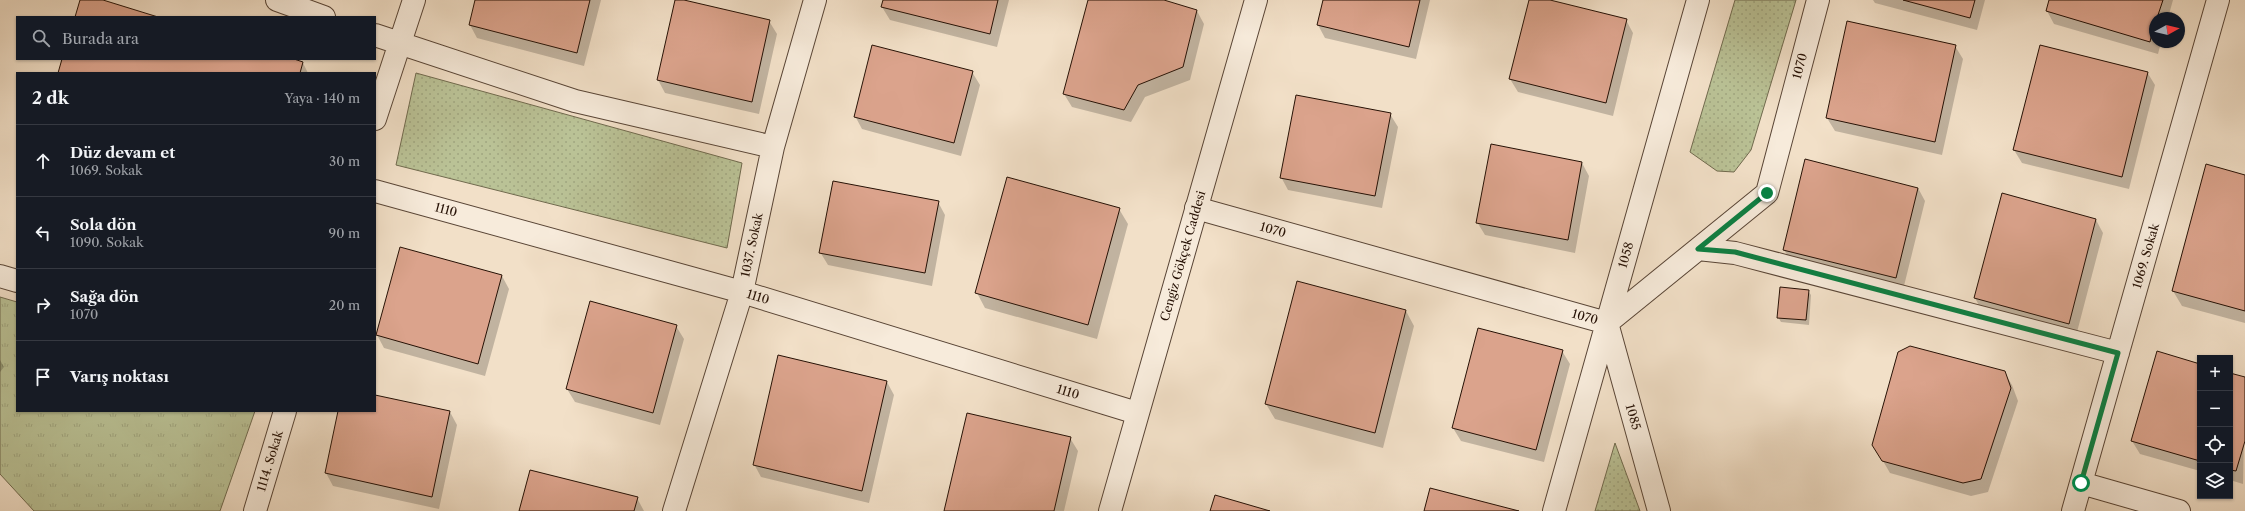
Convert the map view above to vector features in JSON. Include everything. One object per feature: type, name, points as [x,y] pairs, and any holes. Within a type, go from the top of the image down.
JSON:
[{"type":"street","points":[[277,0],[321,16]]},
{"type":"street","points":[[376,116],[414,0]]},
{"type":"street","name":"1037. Sokak","points":[[674,511],[742,292],[773,147],[815,0]]},
{"type":"street","name":"Cengiz Gökçek Caddesi","points":[[1110,511],[1256,0]]},
{"type":"street","name":"1058","points":[[1554,511],[1698,0]]},
{"type":"street","name":"1070","points":[[1196,208],[1607,323],[1767,193],[1818,0]]},
{"type":"street","name":"1069. Sokak","points":[[2073,511],[2218,0]]},
{"type":"street","points":[[376,35],[575,101],[773,147]]},
{"type":"street","name":"1110","points":[[376,191],[742,292],[1138,413]]},
{"type":"street","points":[[1698,249],[1735,252],[2118,353]]},
{"type":"street","points":[[0,276],[16,280]]},
{"type":"street","name":"1085","points":[[1607,323],[1659,511]]},
{"type":"street","name":"1114. Sokak","points":[[255,511],[285,412]]},
{"type":"street","points":[[2081,483],[2179,511]]},
{"type":"green space","points":[[1735,0],[1796,0],[1751,150],[1734,172],[1717,171],[1690,152]]},
{"type":"green space","points":[[416,73],[742,163],[727,248],[396,165]]},
{"type":"green space","points":[[0,297],[16,302],[16,412],[255,412],[220,511],[34,511],[0,474]]},
{"type":"green space","points":[[1615,443],[1640,511],[1595,511]]},
{"type":"building","points":[[80,0],[103,0],[155,16],[75,16]]},
{"type":"building","points":[[475,0],[590,0],[577,53],[469,25]]},
{"type":"building","points":[[675,0],[684,0],[770,20],[752,102],[657,80]]},
{"type":"building","points":[[883,0],[998,0],[990,34],[881,7]]},
{"type":"building","points":[[1088,0],[1164,0],[1197,10],[1183,67],[1138,85],[1124,110],[1063,94]]},
{"type":"building","points":[[1323,0],[1420,0],[1409,47],[1317,25]]},
{"type":"building","points":[[1529,0],[1550,0],[1627,19],[1606,103],[1509,79]]},
{"type":"building","points":[[1903,0],[1975,0],[1970,18]]},
{"type":"building","points":[[2049,0],[2163,0],[2159,12],[2149,12],[2149,42],[2046,11]]},
{"type":"building","points":[[1847,21],[1956,45],[1935,142],[1826,118]]},
{"type":"building","points":[[872,45],[973,71],[954,143],[854,117]]},
{"type":"building","points":[[2040,45],[2148,72],[2122,177],[2013,150]]},
{"type":"building","points":[[62,60],[297,60],[303,62],[300,72],[58,72]]},
{"type":"building","points":[[1296,95],[1391,113],[1375,196],[1280,178]]},
{"type":"building","points":[[1491,144],[1582,162],[1568,240],[1476,223]]},
{"type":"building","points":[[1805,159],[1918,188],[1896,278],[1783,250]]},
{"type":"building","points":[[2206,164],[2245,175],[2245,311],[2172,291]]},
{"type":"building","points":[[1007,177],[1120,208],[1088,325],[975,293]]},
{"type":"building","points":[[833,181],[939,201],[925,273],[819,253]]},
{"type":"building","points":[[2002,193],[2096,219],[2069,324],[1974,298]]},
{"type":"building","points":[[400,247],[502,275],[478,364],[376,335]]},
{"type":"building","points":[[1297,281],[1406,310],[1375,433],[1265,404]]},
{"type":"building","points":[[1780,287],[1809,290],[1806,320],[1777,318]]},
{"type":"building","points":[[590,301],[677,325],[653,413],[566,389]]},
{"type":"building","points":[[1478,328],[1563,350],[1536,450],[1452,428]]},
{"type":"building","points":[[1910,346],[2005,371],[2011,388],[1981,479],[1963,483],[1882,461],[1872,445],[1898,352]]},
{"type":"building","points":[[2157,351],[2197,363],[2197,460],[2131,441]]},
{"type":"building","points":[[778,355],[887,381],[862,491],[753,465]]},
{"type":"building","points":[[2233,374],[2245,377],[2245,441],[2236,471],[2233,470]]},
{"type":"building","points":[[376,395],[450,411],[432,497],[325,473],[338,412],[376,412]]},
{"type":"building","points":[[967,413],[1071,437],[1054,511],[944,511]]},
{"type":"building","points":[[530,470],[638,497],[634,511],[519,511]]},
{"type":"building","points":[[1430,488],[1519,511],[1424,511]]},
{"type":"building","points":[[1215,495],[1270,511],[1210,511]]},
{"type":"route","points":[[1767,193],[1698,249],[1735,252],[2118,353],[2081,483]]}]
